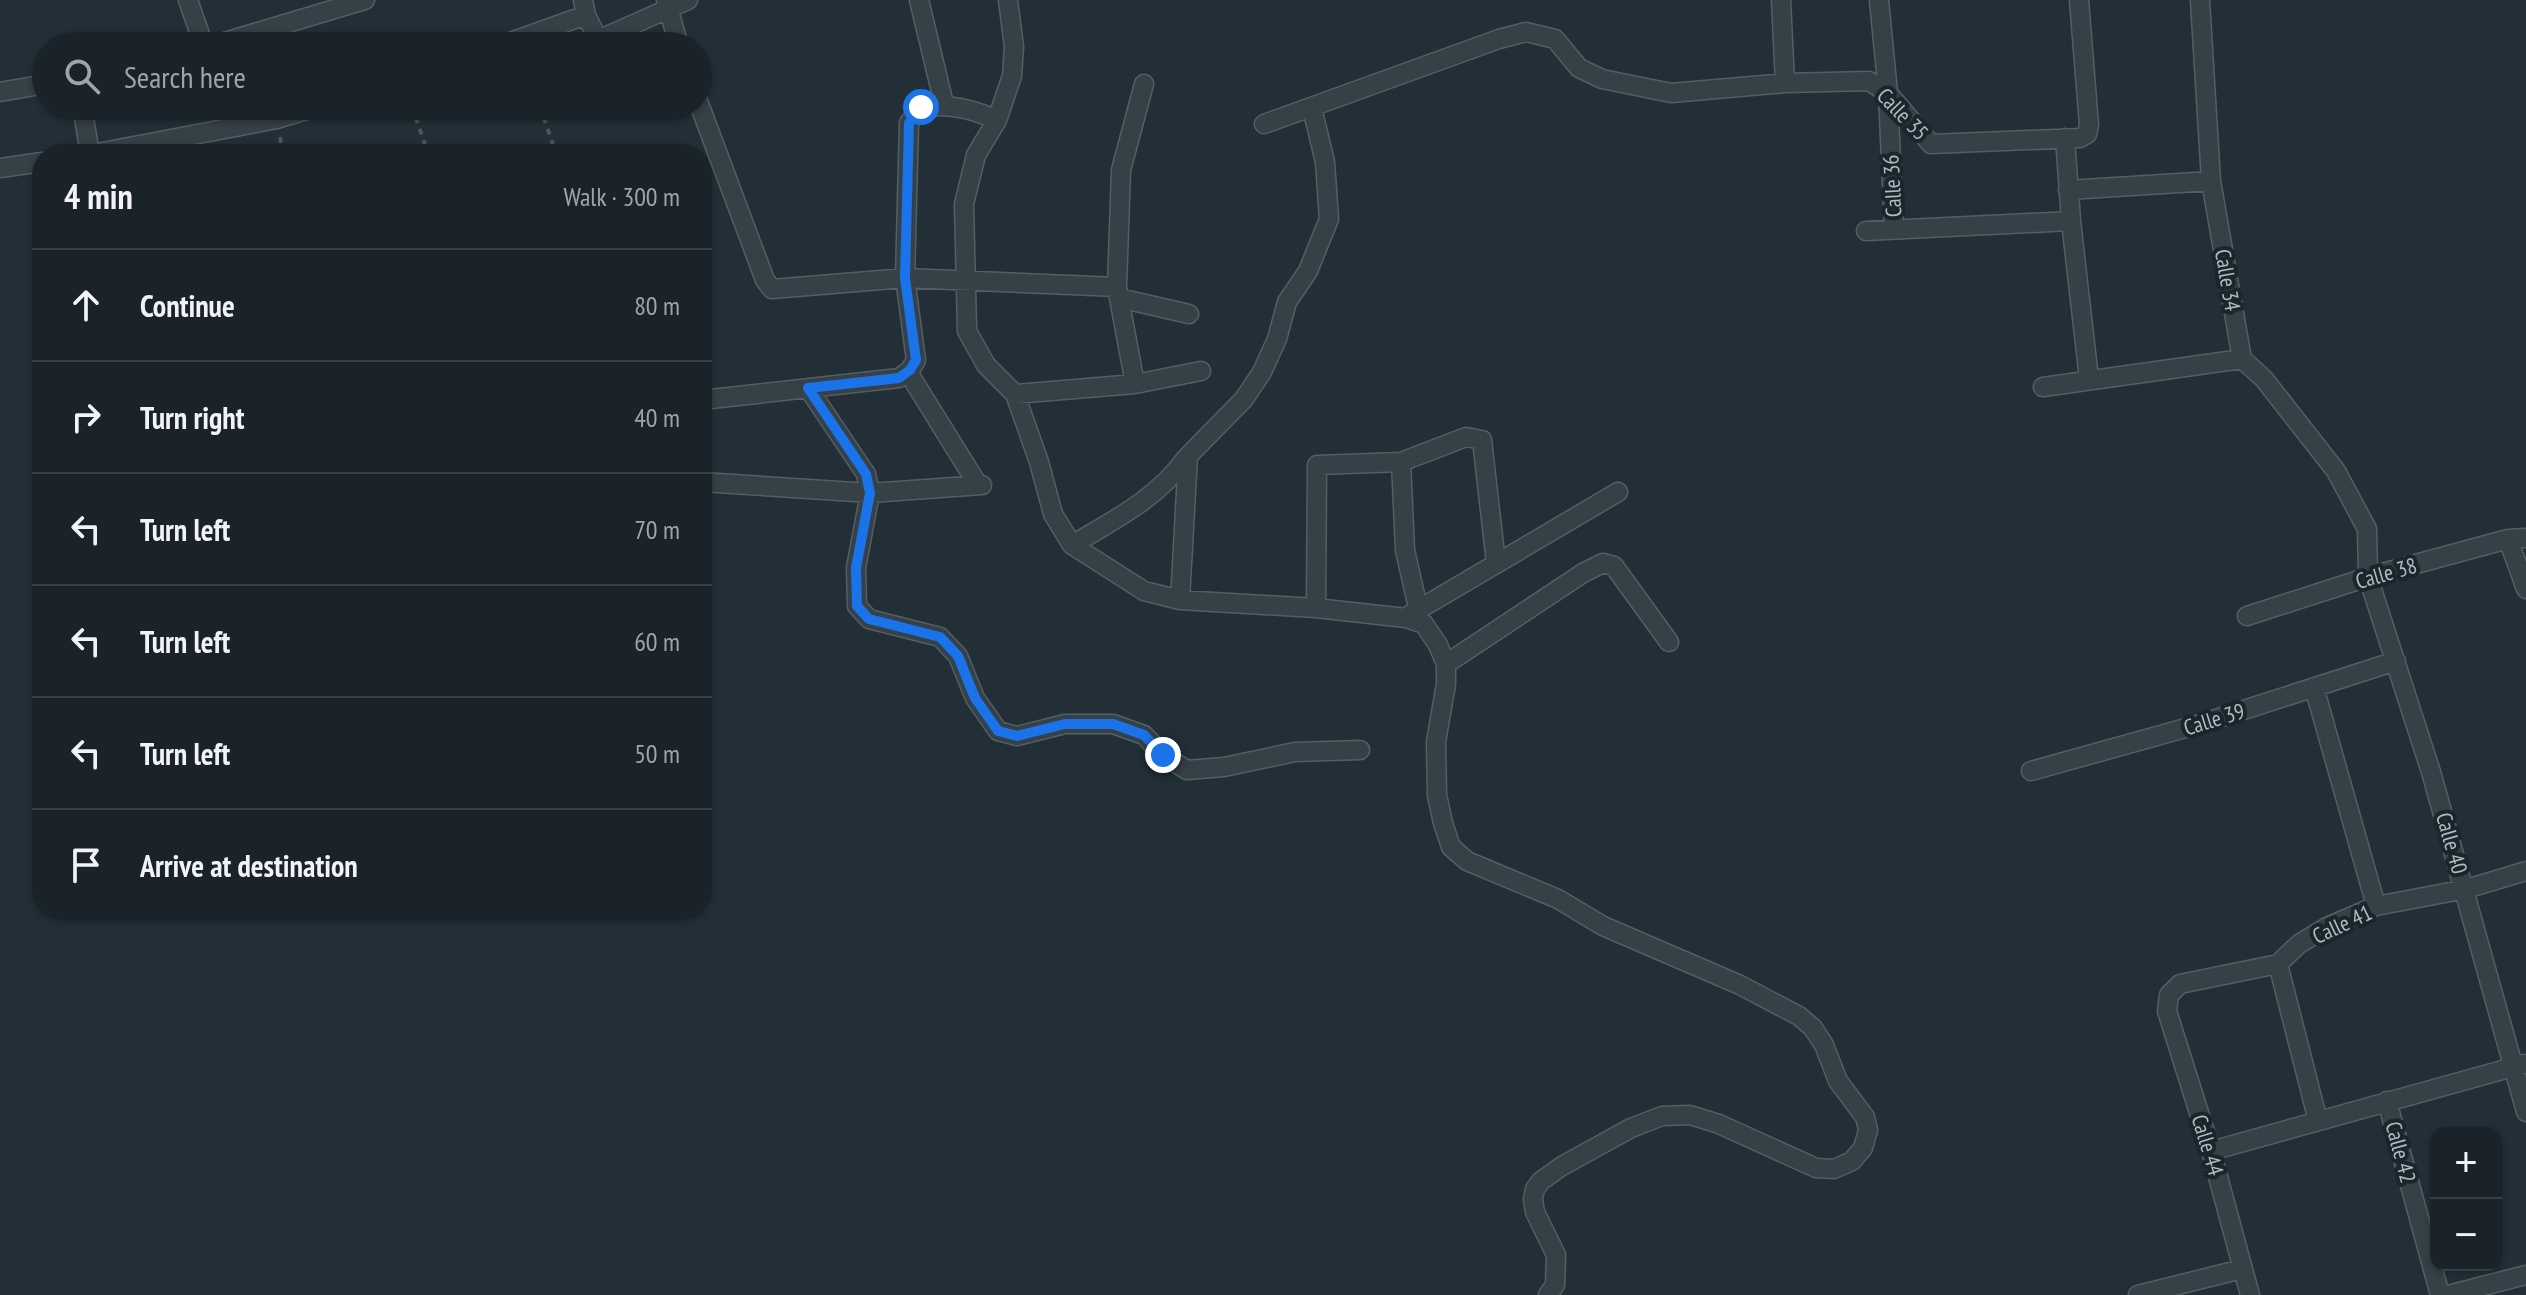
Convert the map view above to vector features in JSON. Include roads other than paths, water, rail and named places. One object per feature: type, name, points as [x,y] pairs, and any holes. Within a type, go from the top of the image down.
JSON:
[{"type":"street","points":[[188,0],[199,32]]},
{"type":"street","points":[[258,32],[365,0]]},
{"type":"street","points":[[613,32],[667,4],[688,0]]},
{"type":"street","points":[[919,0],[944,104]]},
{"type":"street","points":[[1008,0],[1014,47],[1012,76],[997,120],[976,155],[964,204],[967,331],[986,365],[1015,394],[1053,514],[1072,545],[1144,591],[1180,600],[1412,613],[1618,492]]},
{"type":"street","points":[[1781,0],[1785,83]]},
{"type":"street","name":"Calle 36","points":[[1879,0],[1888,93],[1894,229]]},
{"type":"street","name":"Calle 35","points":[[1264,124],[1526,32],[1555,39],[1579,68],[1602,79],[1671,93],[1785,83],[1869,81],[1888,93],[1931,144],[2080,138],[2087,134],[2089,125],[2079,0]]},
{"type":"street","name":"Calle 34","points":[[2200,0],[2211,181],[2242,359]]},
{"type":"street","points":[[667,4],[675,32]]},
{"type":"street","points":[[530,32],[585,7],[595,32]]},
{"type":"street","points":[[1135,384],[1118,293],[1121,170],[1144,84]]},
{"type":"street","points":[[0,92],[32,86]]},
{"type":"street","points":[[712,399],[899,378],[908,372],[916,360],[905,278],[909,123],[921,107],[944,104],[970,108],[997,120]]},
{"type":"street","points":[[1072,545],[1125,514],[1171,479],[1188,456],[1244,399],[1262,372],[1277,339],[1287,302],[1308,271],[1329,219],[1325,162],[1312,108]]},
{"type":"street","points":[[85,120],[89,144]]},
{"type":"street","points":[[144,144],[272,120]]},
{"type":"street","points":[[705,120],[768,286],[772,289],[905,278],[968,281],[1118,293],[1189,314]]},
{"type":"street","points":[[2065,138],[2089,379]]},
{"type":"street","points":[[0,168],[32,163]]},
{"type":"street","points":[[2068,190],[2211,181]]},
{"type":"street","points":[[1866,231],[2071,221]]},
{"type":"street","points":[[2043,387],[2242,359]]},
{"type":"street","name":"Calle 40","points":[[2242,359],[2264,379],[2336,471],[2367,529],[2368,577],[2520,1064],[2526,1112]]},
{"type":"street","points":[[1015,394],[1135,384],[1201,371]]},
{"type":"street","points":[[712,483],[870,493],[980,485],[908,372]]},
{"type":"street","points":[[808,388],[866,474],[870,493],[856,568],[857,606],[869,619],[940,637],[958,656],[975,698],[998,731],[1017,736],[1065,724],[1113,724],[1144,735],[1163,755],[1187,770],[1224,767],[1295,752],[1360,750]]},
{"type":"street","points":[[1316,608],[1317,465],[1401,462],[1466,437],[1482,440],[1496,563]]},
{"type":"street","points":[[1180,600],[1188,456]]},
{"type":"street","points":[[1401,462],[1405,550],[1412,613],[1424,624],[1446,664],[1446,684],[1436,742],[1437,795],[1451,847],[1467,861],[1558,899],[1603,926],[1740,985],[1799,1016],[1813,1028],[1824,1045],[1838,1081],[1859,1107],[1868,1130],[1863,1148],[1852,1161],[1834,1169],[1816,1168],[1719,1124],[1690,1115],[1662,1116],[1631,1128],[1562,1166],[1535,1189],[1535,1212],[1556,1255],[1555,1285],[1548,1295]]},
{"type":"street","points":[[2517,538],[2526,589]]},
{"type":"street","name":"Calle 38","points":[[2247,616],[2368,577],[2517,538]]},
{"type":"street","points":[[1446,664],[1583,573],[1603,563],[1614,566],[1669,642]]},
{"type":"street","name":"Calle 39","points":[[2031,771],[2200,724],[2396,661]]},
{"type":"street","points":[[2314,687],[2376,906]]},
{"type":"street","name":"Calle 41","points":[[2169,995],[2180,984],[2278,964],[2299,944],[2327,927],[2376,906],[2466,889],[2526,871]]},
{"type":"street","points":[[2278,964],[2318,1121]]},
{"type":"street","name":"Calle 44","points":[[2169,995],[2167,1011],[2211,1151],[2250,1295]]},
{"type":"street","name":"Calle 42","points":[[2211,1151],[2520,1064]]},
{"type":"street","name":"Calle 42","points":[[2387,1101],[2440,1295]]},
{"type":"street","points":[[2138,1295],[2242,1269]]},
{"type":"street","points":[[2448,1295],[2526,1275]]}]
